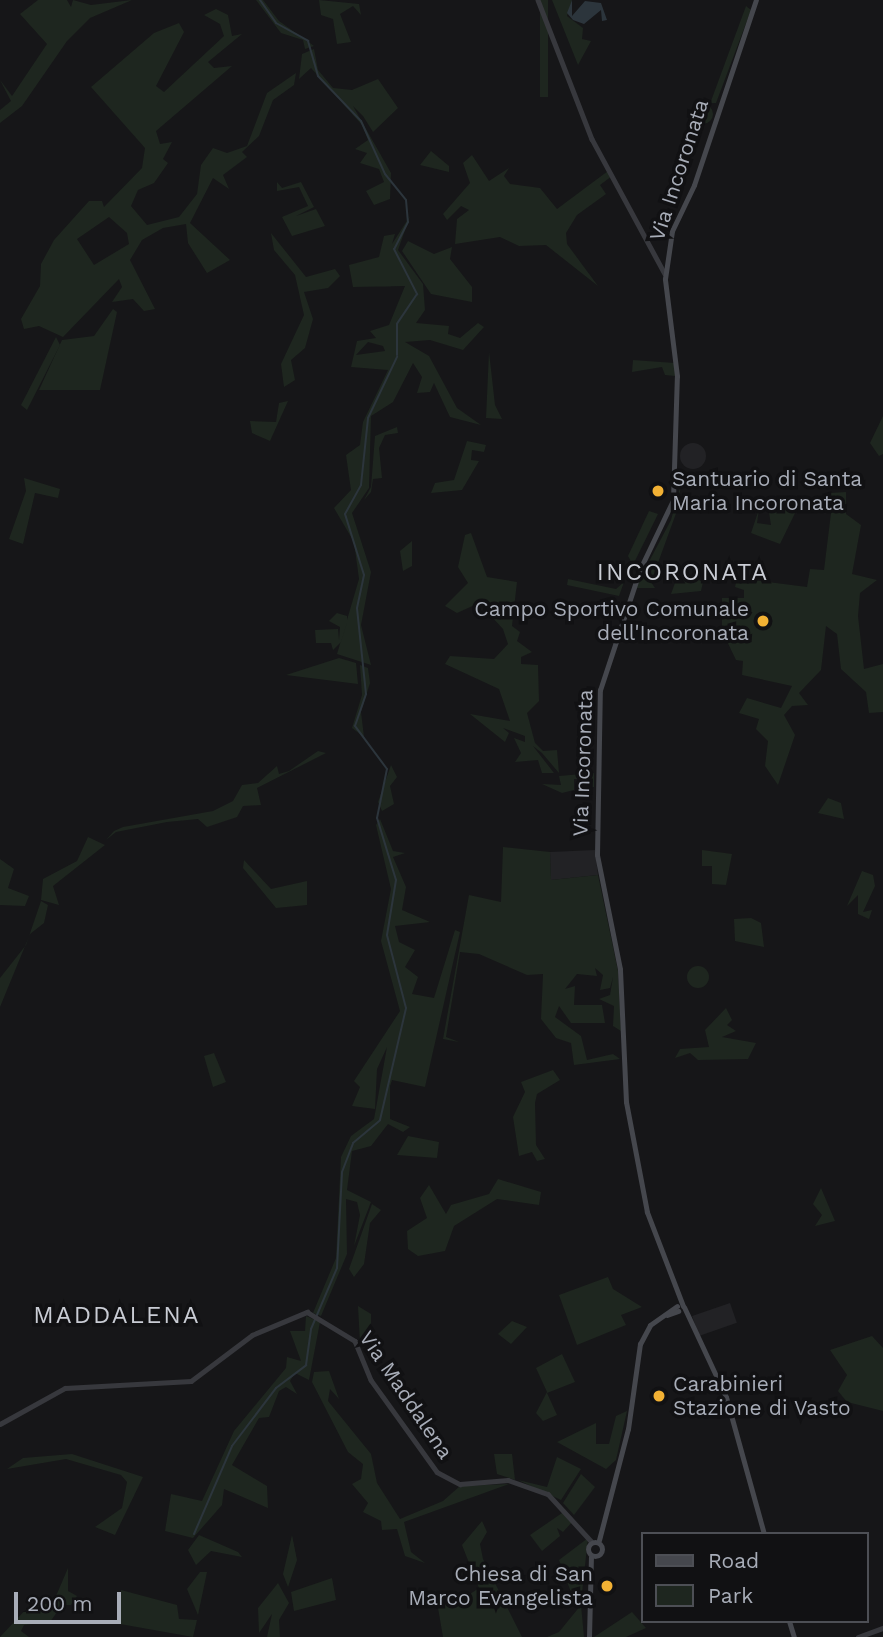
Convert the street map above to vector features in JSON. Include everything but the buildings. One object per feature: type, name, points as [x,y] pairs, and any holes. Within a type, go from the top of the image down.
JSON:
[{"type":"main road","name":"Via Incoronata","points":[[756,0],[694,186],[672,231],[665,274],[677,376],[674,494],[603,672],[597,855],[618,960],[626,1102],[644,1202],[679,1296],[680,1308],[726,1397],[763,1532]]},
{"type":"main road","points":[[589,1637],[594,1538],[600,1531],[628,1429],[640,1344],[655,1321],[680,1308]]},
{"type":"street","points":[[538,0],[592,139],[665,274]]},
{"type":"street","name":"Via Maddalena","points":[[0,1424],[65,1388],[191,1381],[252,1335],[300,1314],[313,1315],[355,1341],[371,1380],[437,1472],[460,1484],[508,1480],[548,1494],[594,1538]]},
{"type":"street","points":[[858,1637],[883,1628]]},
{"type":"shaded area","points":[[572,0],[572,16],[585,1],[601,3],[607,20],[602,21],[601,10],[584,24],[573,20],[567,13]]},
{"type":"shaded area","points":[[693,443],[703,446],[706,456],[703,466],[693,469],[683,466],[680,456],[683,446]]},
{"type":"shaded area","points":[[595,850],[598,875],[551,880],[550,852]]},
{"type":"shaded area","points":[[730,1303],[737,1323],[699,1336],[692,1316]]},
{"type":"green space","points":[[38,0],[67,0],[71,7],[73,0],[91,5],[132,0],[90,18],[67,41],[22,106],[0,123],[0,110],[11,101],[0,80],[12,96],[47,44],[20,14]]},
{"type":"green space","points":[[256,0],[263,0],[279,21],[314,46],[305,49],[303,40],[281,33]]},
{"type":"green space","points":[[319,0],[359,4],[361,15],[353,6],[340,14],[351,42],[337,44],[333,19],[321,15]]},
{"type":"green space","points":[[540,0],[548,0],[548,97],[540,97]]},
{"type":"green space","points":[[552,0],[572,0],[567,16],[583,28],[582,39],[591,41],[578,65]]},
{"type":"green space","points":[[746,6],[751,10],[716,103],[691,104],[711,101]]},
{"type":"green space","points":[[216,9],[228,15],[232,36],[242,34],[208,62],[214,68],[232,66],[156,131],[160,144],[172,142],[163,159],[168,163],[154,183],[138,190],[131,206],[147,225],[179,217],[197,194],[201,165],[213,148],[227,153],[247,146],[267,93],[296,73],[294,85],[273,100],[259,136],[242,152],[247,157],[223,175],[229,189],[213,178],[190,223],[230,260],[207,273],[188,243],[186,224],[163,228],[142,240],[130,260],[155,309],[144,311],[133,299],[112,302],[122,287],[119,279],[63,337],[39,326],[24,329],[21,319],[40,286],[41,264],[54,240],[89,201],[102,201],[104,207],[142,168],[145,148],[91,87],[154,33],[179,23],[184,32],[156,86],[164,92],[224,36],[220,24],[204,15]],"holes":[[[109,217],[127,233],[129,244],[94,265],[77,239]]]},
{"type":"green space","points":[[314,49],[318,70],[333,88],[352,90],[378,79],[398,108],[373,132],[353,106],[391,173],[390,199],[374,205],[366,191],[384,182],[379,169],[360,163],[367,153],[355,149],[368,140],[362,125],[311,68],[299,79],[302,54]]},
{"type":"green space","points":[[699,104],[707,104],[713,114],[707,124],[699,124],[693,118],[693,110]]},
{"type":"green space","points":[[431,151],[449,166],[449,172],[420,165]]},
{"type":"green space","points":[[472,155],[489,181],[509,168],[504,176],[510,184],[540,188],[557,209],[608,171],[612,176],[600,185],[606,194],[577,215],[566,233],[567,244],[598,286],[546,245],[519,246],[500,237],[455,244],[457,219],[469,210],[461,206],[447,220],[443,214],[470,183],[463,163]]},
{"type":"green space","points":[[277,182],[282,188],[301,182],[314,207],[296,216],[316,209],[325,226],[292,236],[282,217],[308,206],[299,187],[277,191]]},
{"type":"green space","points":[[410,216],[398,250],[423,284],[425,310],[416,323],[449,326],[448,334],[460,338],[478,323],[484,327],[463,350],[430,340],[405,342],[429,356],[457,408],[481,425],[450,417],[434,383],[430,392],[417,393],[422,377],[413,363],[393,402],[371,416],[369,488],[352,513],[371,572],[361,625],[371,665],[337,654],[359,579],[354,542],[334,508],[351,490],[346,455],[360,445],[363,422],[388,370],[351,367],[357,341],[376,338],[370,331],[389,325],[405,286],[353,287],[349,265],[379,257],[384,236],[395,234],[392,244]],"holes":[[[368,342],[383,346],[385,351],[356,355]]]},
{"type":"green space","points":[[271,233],[306,277],[335,269],[340,276],[328,288],[304,292],[313,319],[305,348],[291,360],[295,380],[284,387],[281,364],[304,315],[295,275],[274,250]]},
{"type":"green space","points":[[408,241],[434,254],[452,247],[450,259],[472,287],[472,302],[431,294],[402,251]]},
{"type":"green space","points":[[113,309],[117,312],[100,390],[39,390],[62,340],[94,336]]},
{"type":"green space","points":[[56,337],[60,345],[27,410],[21,405]]},
{"type":"green space","points":[[489,352],[495,405],[502,419],[486,418]]},
{"type":"green space","points":[[633,360],[675,363],[675,376],[665,375],[662,367],[632,372]]},
{"type":"green space","points":[[288,401],[270,441],[252,433],[250,421],[276,422],[279,403]]},
{"type":"green space","points":[[883,416],[883,454],[879,456],[870,443]]},
{"type":"green space","points":[[397,427],[398,433],[385,435],[379,448],[382,478],[373,479],[371,492],[364,500],[371,487],[375,436]]},
{"type":"green space","points":[[467,441],[486,445],[484,452],[472,450],[471,460],[479,461],[462,490],[431,493],[435,483],[454,480]]},
{"type":"green space","points":[[24,478],[60,489],[58,498],[35,493],[23,544],[9,539],[26,491]]},
{"type":"green space","points":[[681,484],[678,508],[651,582],[655,588],[635,588],[671,520]]},
{"type":"green space","points":[[846,492],[846,514],[861,525],[852,574],[877,580],[860,593],[858,616],[864,669],[883,664],[883,712],[869,713],[866,692],[841,669],[837,634],[826,626],[821,670],[799,693],[808,705],[792,706],[784,715],[795,735],[778,785],[765,766],[768,741],[756,729],[759,719],[739,713],[747,698],[781,708],[792,686],[742,675],[743,661],[736,660],[722,631],[722,598],[744,598],[744,590],[735,587],[737,578],[807,587],[810,569],[824,570],[831,513],[821,506],[830,493]]},
{"type":"green space","points":[[767,500],[798,507],[780,544],[751,533],[759,509],[757,523],[771,525]]},
{"type":"green space","points":[[649,511],[658,514],[633,565],[628,556]]},
{"type":"green space","points":[[471,533],[487,577],[517,582],[512,626],[520,632],[517,641],[532,652],[521,657],[521,664],[538,665],[539,701],[527,713],[535,743],[543,751],[557,750],[559,773],[533,746],[554,773],[542,773],[538,760],[515,762],[521,753],[514,738],[525,742],[525,736],[503,728],[509,733],[505,742],[470,714],[510,721],[499,689],[445,664],[450,656],[494,659],[508,644],[503,629],[479,603],[457,613],[445,606],[468,583],[458,567],[465,535]]},
{"type":"green space","points":[[412,541],[412,566],[403,571],[400,551]]},
{"type":"green space","points":[[679,572],[679,583],[688,575],[703,582],[701,591],[671,594]]},
{"type":"green space","points":[[568,579],[616,589],[624,582],[619,596],[567,585]]},
{"type":"green space","points":[[337,613],[347,616],[347,623],[341,642],[333,650],[331,643],[316,643],[315,630],[338,629],[339,640],[340,627],[329,621]]},
{"type":"green space","points":[[339,658],[356,663],[358,684],[286,675]]},
{"type":"green space","points":[[360,665],[368,668],[370,683],[361,712],[364,737],[352,728],[362,695]]},
{"type":"green space","points":[[318,751],[326,753],[257,788],[261,805],[243,806],[237,817],[207,827],[198,819],[167,822],[116,832],[106,840],[114,831],[123,827],[213,811],[233,801],[242,785],[258,783],[277,766],[279,774],[289,771]]},
{"type":"green space","points":[[391,765],[397,777],[390,786],[394,804],[382,811],[378,802]]},
{"type":"green space","points":[[594,773],[594,787],[585,788],[584,779],[574,779],[574,790],[562,793],[542,784],[561,785],[559,776]]},
{"type":"green space","points":[[828,798],[841,803],[844,819],[818,813]]},
{"type":"green space","points":[[380,819],[393,851],[405,853],[393,857],[406,887],[402,910],[430,922],[395,926],[399,942],[415,950],[405,967],[418,977],[412,994],[434,998],[455,930],[460,932],[425,1087],[392,1080],[390,1086],[390,1119],[410,1127],[403,1132],[388,1124],[371,1146],[352,1151],[347,1190],[371,1202],[354,1246],[360,1215],[357,1202],[346,1199],[347,1254],[321,1316],[313,1313],[336,1258],[341,1157],[351,1136],[374,1119],[387,1047],[377,1069],[375,1109],[352,1106],[360,1087],[354,1081],[400,1011],[381,941],[391,889],[376,825]]},
{"type":"green space","points":[[88,837],[105,845],[53,886],[59,905],[41,900],[43,879],[77,861]]},
{"type":"green space","points":[[503,847],[550,852],[551,880],[598,875],[618,971],[621,1031],[613,1026],[614,1006],[599,999],[610,995],[613,977],[610,988],[600,990],[603,975],[595,968],[597,976],[577,974],[565,989],[575,986],[574,1005],[602,1005],[605,1023],[571,1023],[559,1006],[555,1017],[581,1036],[587,1060],[613,1054],[620,1059],[574,1065],[571,1043],[556,1038],[541,1019],[543,974],[527,975],[479,954],[460,952],[446,1037],[459,1042],[443,1039],[469,895],[501,902]]},
{"type":"green space","points":[[702,850],[732,854],[726,885],[712,884],[712,866],[702,866]]},
{"type":"green space","points":[[0,859],[14,869],[8,888],[29,896],[25,906],[0,905]]},
{"type":"green space","points":[[244,860],[271,889],[307,881],[307,905],[276,908],[243,868]]},
{"type":"green space","points":[[862,871],[873,875],[875,886],[863,912],[872,910],[869,919],[858,914],[858,895],[847,906]]},
{"type":"green space","points":[[41,901],[48,905],[44,923],[30,934]]},
{"type":"green space","points":[[751,918],[761,923],[764,947],[735,941],[734,919]]},
{"type":"green space","points":[[25,946],[0,1007],[0,978]]},
{"type":"green space","points":[[698,966],[706,969],[709,977],[706,985],[698,988],[690,985],[687,977],[690,969]]},
{"type":"green space","points":[[726,1008],[732,1020],[727,1025],[736,1031],[722,1037],[756,1043],[748,1059],[698,1060],[690,1053],[675,1058],[680,1049],[709,1047],[705,1030]]},
{"type":"green space","points":[[214,1053],[226,1082],[213,1087],[204,1056]]},
{"type":"green space","points":[[553,1070],[560,1080],[537,1094],[535,1103],[536,1145],[545,1159],[537,1161],[532,1152],[519,1156],[513,1117],[525,1092],[521,1082]]},
{"type":"green space","points":[[408,1136],[439,1142],[437,1158],[397,1155]]},
{"type":"green space","points":[[498,1179],[541,1192],[539,1205],[497,1199],[454,1226],[445,1251],[418,1256],[408,1249],[407,1231],[427,1218],[420,1198],[429,1185],[446,1214],[451,1205],[489,1194]]},
{"type":"green space","points":[[821,1188],[835,1221],[815,1226],[822,1215],[813,1204]]},
{"type":"green space","points":[[372,1204],[381,1210],[370,1223],[364,1264],[354,1277],[349,1269]]},
{"type":"green space","points":[[608,1277],[613,1289],[642,1307],[621,1315],[626,1325],[577,1345],[559,1295]]},
{"type":"green space","points":[[358,1306],[371,1314],[371,1345],[360,1343]]},
{"type":"green space","points":[[306,1316],[320,1322],[309,1380],[295,1373],[290,1381],[297,1394],[286,1387],[279,1391],[269,1417],[259,1418],[232,1465],[267,1486],[268,1508],[224,1489],[222,1505],[193,1538],[165,1531],[171,1494],[202,1501],[234,1431],[286,1368],[287,1357],[301,1361],[290,1331],[305,1331]]},
{"type":"green space","points":[[512,1321],[527,1327],[511,1344],[498,1334]]},
{"type":"green space","points":[[872,1336],[883,1348],[883,1411],[847,1402],[838,1391],[847,1375],[830,1350]]},
{"type":"green space","points":[[562,1354],[575,1382],[547,1393],[557,1415],[543,1421],[536,1413],[547,1392],[536,1368]]},
{"type":"green space","points":[[329,1371],[339,1399],[330,1389],[328,1401],[371,1454],[377,1483],[400,1519],[443,1501],[460,1486],[509,1484],[404,1522],[411,1552],[425,1563],[405,1556],[397,1529],[382,1530],[381,1521],[363,1512],[368,1503],[352,1484],[361,1479],[363,1464],[348,1452],[312,1382],[314,1372]]},
{"type":"green space","points":[[627,1411],[616,1460],[606,1469],[557,1442],[596,1423],[596,1444],[609,1444],[616,1416]]},
{"type":"green space","points":[[72,1454],[143,1477],[115,1535],[95,1527],[122,1508],[127,1482],[121,1475],[66,1459],[7,1469],[23,1458]]},
{"type":"green space","points":[[494,1454],[512,1454],[515,1480],[497,1474]]},
{"type":"green space","points":[[557,1457],[581,1469],[561,1500],[518,1480],[547,1487]]},
{"type":"green space","points":[[581,1474],[595,1487],[574,1515],[563,1503]]},
{"type":"green space","points":[[565,1511],[574,1520],[563,1532],[557,1528],[560,1536],[542,1551],[530,1535]]},
{"type":"green space","points":[[482,1521],[487,1532],[480,1544],[483,1559],[522,1637],[443,1637],[437,1602],[461,1600],[479,1588],[462,1545]]},
{"type":"green space","points":[[199,1535],[238,1552],[242,1557],[211,1551],[196,1565],[188,1550]]},
{"type":"green space","points":[[292,1535],[297,1560],[288,1587],[283,1574]]},
{"type":"green space","points":[[588,1538],[581,1602],[575,1603],[559,1560]]},
{"type":"green space","points":[[68,1568],[68,1591],[77,1596],[71,1605],[62,1605],[50,1622],[24,1625],[21,1631],[29,1637],[0,1637],[29,1606],[53,1603]]},
{"type":"green space","points":[[200,1572],[207,1572],[198,1615],[187,1589]]},
{"type":"green space","points":[[332,1578],[336,1600],[294,1611],[291,1592]]},
{"type":"green space","points":[[278,1583],[289,1603],[279,1620],[280,1637],[267,1637],[272,1614],[259,1633],[258,1608]]},
{"type":"green space","points":[[121,1590],[177,1605],[179,1619],[197,1620],[193,1637],[120,1624]]},
{"type":"green space","points":[[581,1605],[584,1637],[547,1637],[559,1632]]},
{"type":"green space","points":[[632,1612],[646,1628],[626,1637],[594,1637]]},
{"type":"waterway","points":[[260,0],[276,23],[308,41],[318,76],[361,121],[385,174],[406,200],[408,222],[394,249],[417,294],[397,324],[397,355]]},
{"type":"waterway","points":[[194,1534],[232,1446],[276,1388],[306,1365],[311,1329],[337,1268],[342,1172],[353,1143],[380,1120],[406,1008],[387,935],[396,880],[377,818],[387,769],[355,726],[366,694],[357,608],[364,575],[345,514],[361,485],[368,418],[397,357]]},
{"type":"place","name":"Santuario di Santa Maria Incoronata","points":[[658,491]]},
{"type":"place","name":"Campo Sportivo Comunale dell'Incoronata","points":[[763,621]]},
{"type":"place","name":"Carabinieri Stazione di Vasto","points":[[659,1396]]},
{"type":"place","name":"Chiesa di San Marco Evangelista","points":[[607,1586]]},
{"type":"district","name":"INCORONATA","points":[[683,573]]},
{"type":"district","name":"MADDALENA","points":[[117,1316]]}]
